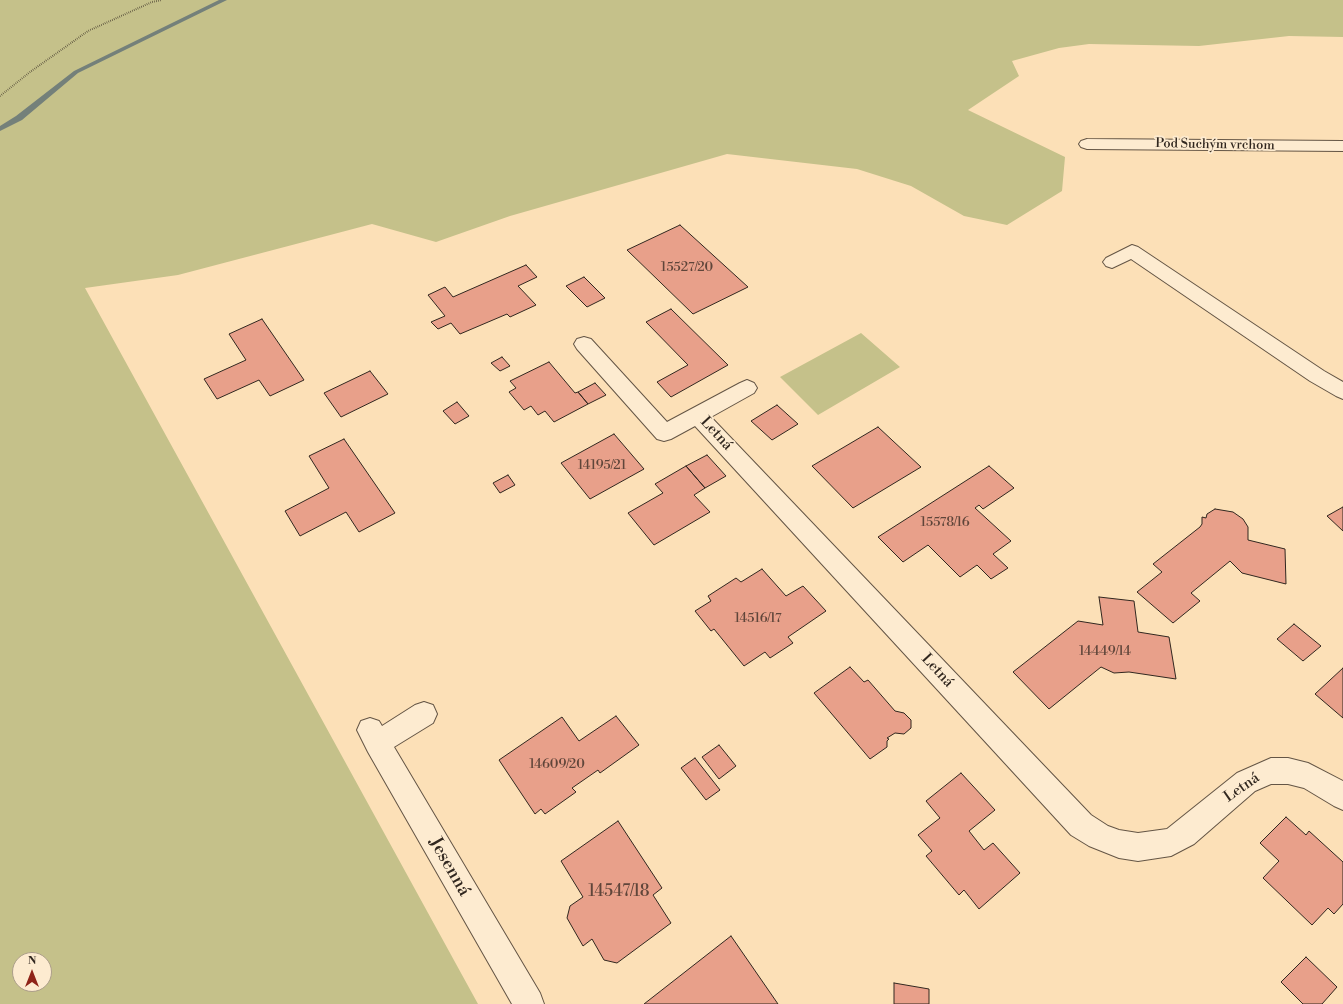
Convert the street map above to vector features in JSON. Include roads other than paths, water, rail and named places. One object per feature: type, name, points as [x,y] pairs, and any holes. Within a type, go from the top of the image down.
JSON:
[{"type":"street","name":"Pod Suchým vrchom","points":[[1087,144],[1343,146]]},
{"type":"street","points":[[1112,262],[1132,251],[1317,376],[1343,391]]},
{"type":"street","name":"Letná","points":[[584,344],[664,433],[697,415],[1081,825],[1099,836],[1119,844],[1138,848],[1171,842],[1184,834],[1246,782],[1271,771],[1288,771],[1308,776],[1327,786],[1343,797]]},
{"type":"street","points":[[697,415],[747,388]]},
{"type":"street","name":"Jesenná","points":[[424,714],[374,737],[529,1004]]},
{"type":"waterway","points":[[0,129],[19,118],[76,72],[224,0]]}]
